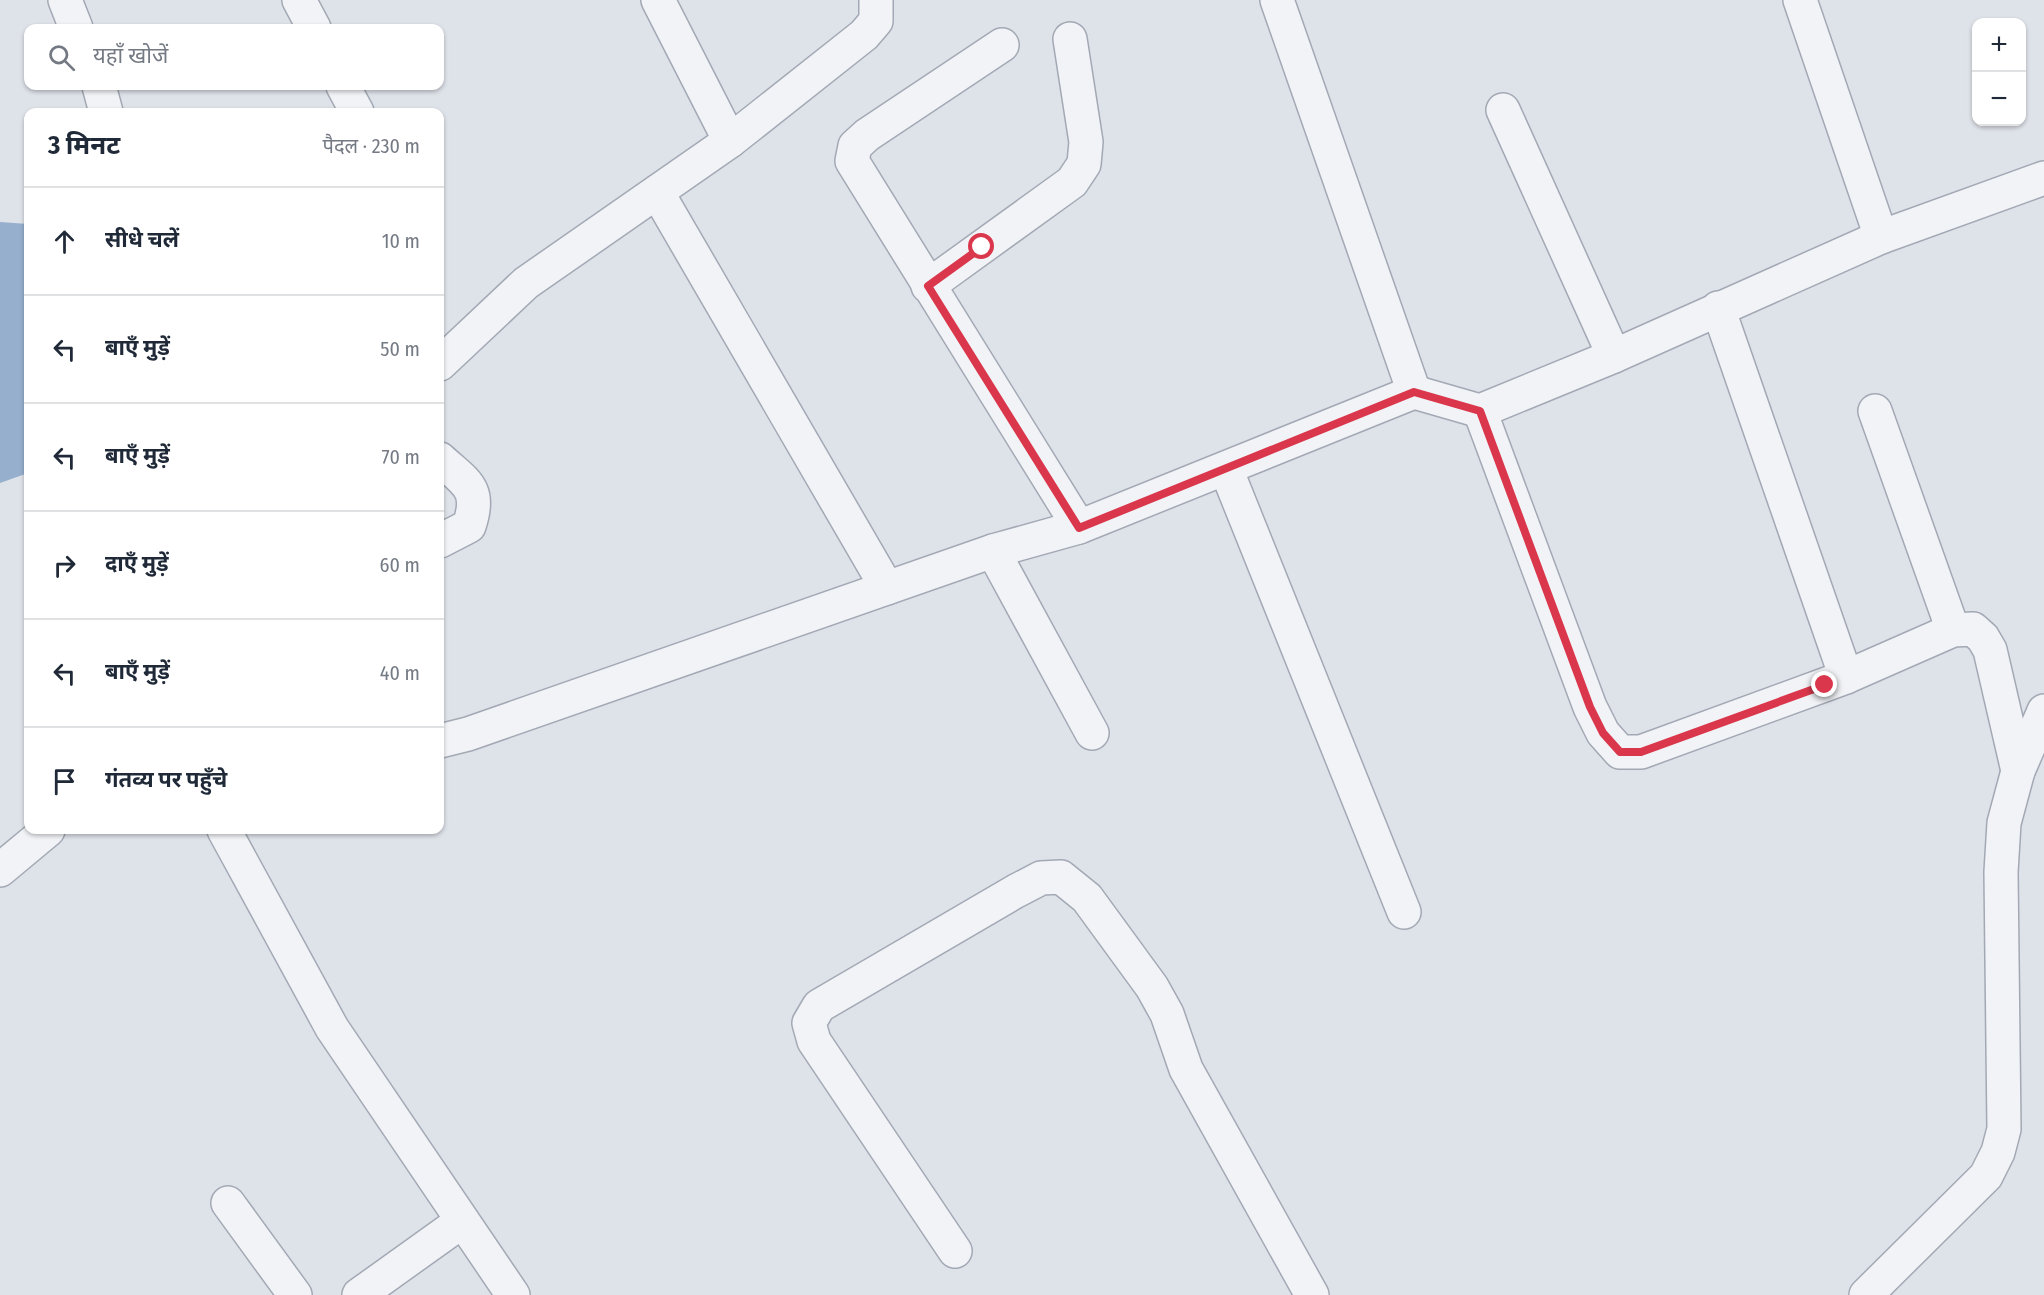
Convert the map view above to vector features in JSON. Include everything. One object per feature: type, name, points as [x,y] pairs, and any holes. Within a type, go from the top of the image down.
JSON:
[{"type":"street","points":[[65,0],[74,24]]},
{"type":"street","points":[[299,0],[312,24]]},
{"type":"street","points":[[658,0],[730,141]]},
{"type":"street","points":[[444,360],[526,283],[730,141],[864,35],[876,21],[876,0]]},
{"type":"street","points":[[1277,0],[1414,392]]},
{"type":"street","points":[[1800,0],[1881,237]]},
{"type":"street","points":[[928,286],[1072,182],[1084,164],[1086,142],[1070,39]]},
{"type":"street","points":[[1002,45],[867,135],[855,146],[852,161],[1079,528]]},
{"type":"street","points":[[100,90],[105,108]]},
{"type":"street","points":[[346,90],[355,108]]},
{"type":"street","points":[[1503,110],[1614,356]]},
{"type":"street","points":[[444,740],[468,734],[993,551],[1079,528],[1414,392],[1480,411],[1614,356],[1881,237],[2044,178]]},
{"type":"street","points":[[657,192],[887,588]]},
{"type":"street","points":[[1718,308],[1845,677]]},
{"type":"street","points":[[1480,411],[1590,707],[1603,733],[1620,752],[1641,752],[1845,677],[1953,630],[1973,629],[1983,638],[1990,650],[2018,771]]},
{"type":"street","points":[[1875,411],[1953,630]]},
{"type":"street","points":[[444,463],[471,488],[476,506],[469,526],[444,539]]},
{"type":"street","points":[[1226,469],[1404,912]]},
{"type":"street","points":[[993,551],[1092,733]]},
{"type":"street","points":[[1866,1295],[1986,1176],[2000,1145],[2004,1129],[2002,853],[2004,823],[2018,771],[2044,711]]},
{"type":"street","points":[[0,870],[43,834]]},
{"type":"street","points":[[226,834],[332,1028],[513,1295]]},
{"type":"street","points":[[955,1251],[814,1041],[809,1023],[819,1006],[1016,891],[1041,878],[1061,877],[1087,898],[1152,987],[1167,1014],[1186,1069],[1312,1295]]},
{"type":"street","points":[[228,1203],[295,1295]]},
{"type":"street","points":[[359,1295],[462,1222]]},
{"type":"water","points":[[0,222],[24,224],[24,474],[0,483]]},
{"type":"route","points":[[982,247],[928,286],[1079,528],[1414,392],[1480,411],[1590,707],[1603,733],[1620,752],[1641,752],[1825,685]]}]
